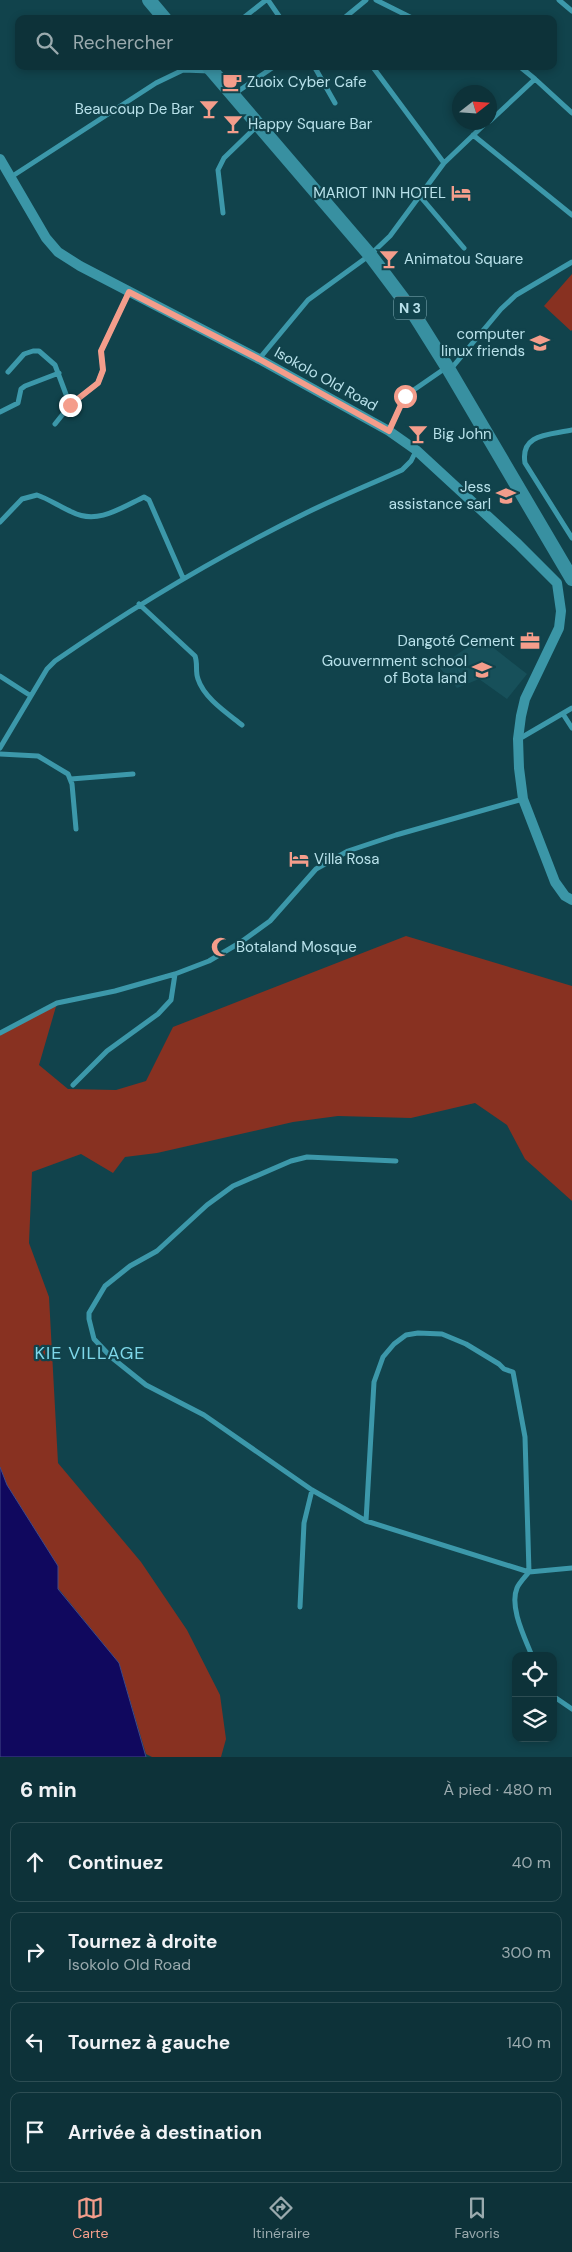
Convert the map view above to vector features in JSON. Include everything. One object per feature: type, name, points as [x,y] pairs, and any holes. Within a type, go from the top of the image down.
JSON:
[{"type":"highway","points":[[148,0],[162,15]]},
{"type":"highway","name":"N 3","points":[[212,70],[260,124],[370,255],[412,311],[571,574]]},
{"type":"street","points":[[247,15],[267,0],[278,15]]},
{"type":"street","points":[[348,15],[366,0]]},
{"type":"street","points":[[376,0],[406,15]]},
{"type":"street","points":[[559,0],[572,11]]},
{"type":"street","points":[[11,177],[156,83],[180,70]]},
{"type":"street","points":[[234,94],[269,70]]},
{"type":"street","points":[[316,70],[336,103]]},
{"type":"street","points":[[375,70],[444,163]]},
{"type":"street","points":[[524,70],[572,113]]},
{"type":"street","points":[[497,114],[534,79]]},
{"type":"street","points":[[223,213],[218,170],[224,158],[260,124]]},
{"type":"street","points":[[259,359],[308,300],[370,255],[390,236],[444,163],[479,130]]},
{"type":"street","points":[[473,135],[572,215]]},
{"type":"street","name":"Isokolo Old Road","points":[[0,159],[46,238],[58,252],[389,431],[416,450],[518,544],[557,583]]},
{"type":"street","points":[[419,195],[464,248]]},
{"type":"street","points":[[389,431],[405,396],[448,369],[501,309],[516,295],[572,262]]},
{"type":"street","points":[[55,424],[70,405],[98,383],[103,370],[101,351],[129,292]]},
{"type":"street","points":[[8,372],[24,354],[39,351],[55,365],[70,405]]},
{"type":"street","points":[[0,412],[18,403],[21,389],[25,386],[59,373]]},
{"type":"street","points":[[572,430],[532,439],[524,448],[524,454],[525,463],[572,538]]},
{"type":"street","points":[[0,748],[47,669],[55,661],[139,604],[183,578],[306,512],[402,470],[412,461],[416,450]]},
{"type":"street","points":[[0,522],[22,499],[37,495],[72,512],[90,517],[102,516],[144,497],[149,500],[183,578]]},
{"type":"street","points":[[571,574],[557,583],[561,611],[559,628],[525,699],[518,739],[523,799],[555,882],[565,896],[572,900]]},
{"type":"street","points":[[139,604],[195,656],[198,664],[198,680],[204,691],[242,725]]},
{"type":"street","points":[[0,676],[31,696]]},
{"type":"street","points":[[518,739],[572,708]]},
{"type":"street","points":[[563,714],[572,728]]},
{"type":"street","points":[[0,754],[38,756],[63,770],[71,778],[76,830]]},
{"type":"street","points":[[71,778],[133,774]]},
{"type":"street","points":[[0,1033],[57,1003],[115,991],[175,974],[209,961],[255,933],[277,915],[316,869],[348,851],[523,799]]},
{"type":"street","points":[[72,1085],[108,1051],[158,1014],[170,1000],[175,974]]},
{"type":"street","points":[[396,1161],[307,1157],[291,1161],[233,1186],[207,1205],[157,1251],[130,1266],[112,1280],[100,1294],[89,1313],[94,1339],[119,1364],[146,1385],[204,1415],[312,1490],[366,1521],[529,1572],[572,1568]]},
{"type":"street","points":[[366,1521],[374,1382],[384,1357],[394,1344],[406,1336],[418,1333],[448,1335],[499,1364],[504,1370],[513,1372],[525,1437],[529,1572],[517,1589],[516,1603],[519,1626],[530,1652]]},
{"type":"street","points":[[300,1606],[304,1523],[312,1490]]},
{"type":"street","points":[[555,1697],[572,1708]]},
{"type":"shaded area","points":[[572,274],[572,330],[571,331],[544,306]]},
{"type":"shaded area","name":"Gouvernment school of Bota land","points":[[481,638],[527,674],[507,699],[479,679],[457,688],[439,667]]},
{"type":"shaded area","points":[[406,936],[572,986],[572,1201],[525,1159],[507,1125],[475,1103],[411,1118],[338,1116],[293,1122],[157,1153],[125,1157],[113,1173],[81,1154],[32,1172],[29,1243],[49,1297],[58,1463],[141,1562],[187,1630],[220,1695],[226,1739],[221,1757],[152,1757],[146,1754],[119,1663],[58,1588],[58,1566],[7,1485],[0,1467],[0,1034],[57,1003],[39,1065],[68,1089],[116,1090],[146,1081],[173,1027]]},
{"type":"shaded area","points":[[0,1467],[7,1485],[58,1566],[58,1589],[119,1663],[146,1757],[0,1757]]},
{"type":"place","name":"Zuoix Cyber Cafe","points":[[232,82]]},
{"type":"place","name":"Beaucoup De Bar","points":[[209,109]]},
{"type":"place","name":"Happy Square Bar","points":[[233,124]]},
{"type":"place","name":"MARIOT INN HOTEL","points":[[461,193]]},
{"type":"place","name":"Animatou Square","points":[[389,259]]},
{"type":"place","name":"computer linux friends","points":[[540,343]]},
{"type":"place","name":"Big John","points":[[418,434]]},
{"type":"place","name":"Jess assistance sarl","points":[[506,496]]},
{"type":"place","name":"Dangoté Cement","points":[[530,641]]},
{"type":"place","name":"Gouvernment school of Bota land","points":[[482,670]]},
{"type":"place","name":"Villa Rosa","points":[[299,859]]},
{"type":"place","name":"Botaland Mosque","points":[[221,947]]},
{"type":"district","name":"KIE VILLAGE","points":[[90,1353]]},
{"type":"route","points":[[70,405],[98,383],[103,370],[101,351],[129,292],[259,359],[389,431],[405,396]]}]
